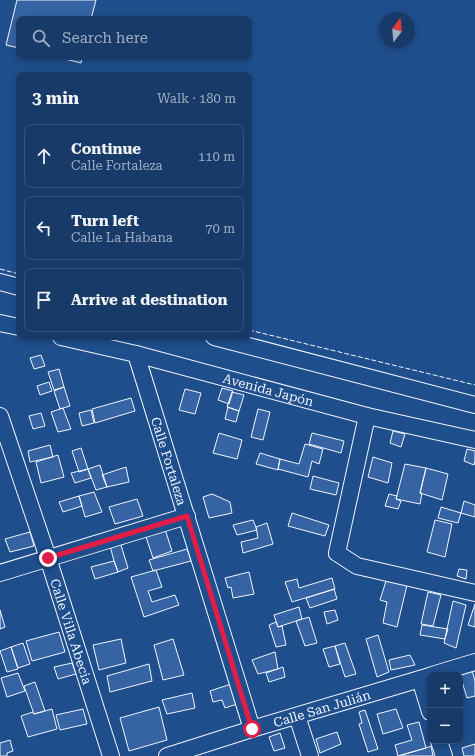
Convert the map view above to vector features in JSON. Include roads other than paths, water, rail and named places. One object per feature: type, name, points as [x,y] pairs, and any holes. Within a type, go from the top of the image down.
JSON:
[{"type":"street","points":[[0,282],[16,286]]},
{"type":"street","points":[[0,323],[16,326]]},
{"type":"street","name":"Avenida Japón","points":[[74,340],[136,354],[367,416],[475,440]]},
{"type":"street","points":[[226,340],[475,405]]},
{"type":"street","name":"Calle Fortaleza","points":[[136,354],[252,729]]},
{"type":"street","name":"Calle Villa Abecia","points":[[0,416],[48,558],[111,756]]},
{"type":"street","points":[[367,416],[337,553],[358,566],[475,593]]},
{"type":"street","points":[[0,573],[187,516]]},
{"type":"street","name":"Calle San Julián","points":[[441,672],[475,662]]},
{"type":"street","name":"Calle San Julián","points":[[167,756],[183,754],[252,729],[427,676]]},
{"type":"street","points":[[297,716],[310,756]]},
{"type":"street","points":[[440,744],[444,756]]}]
